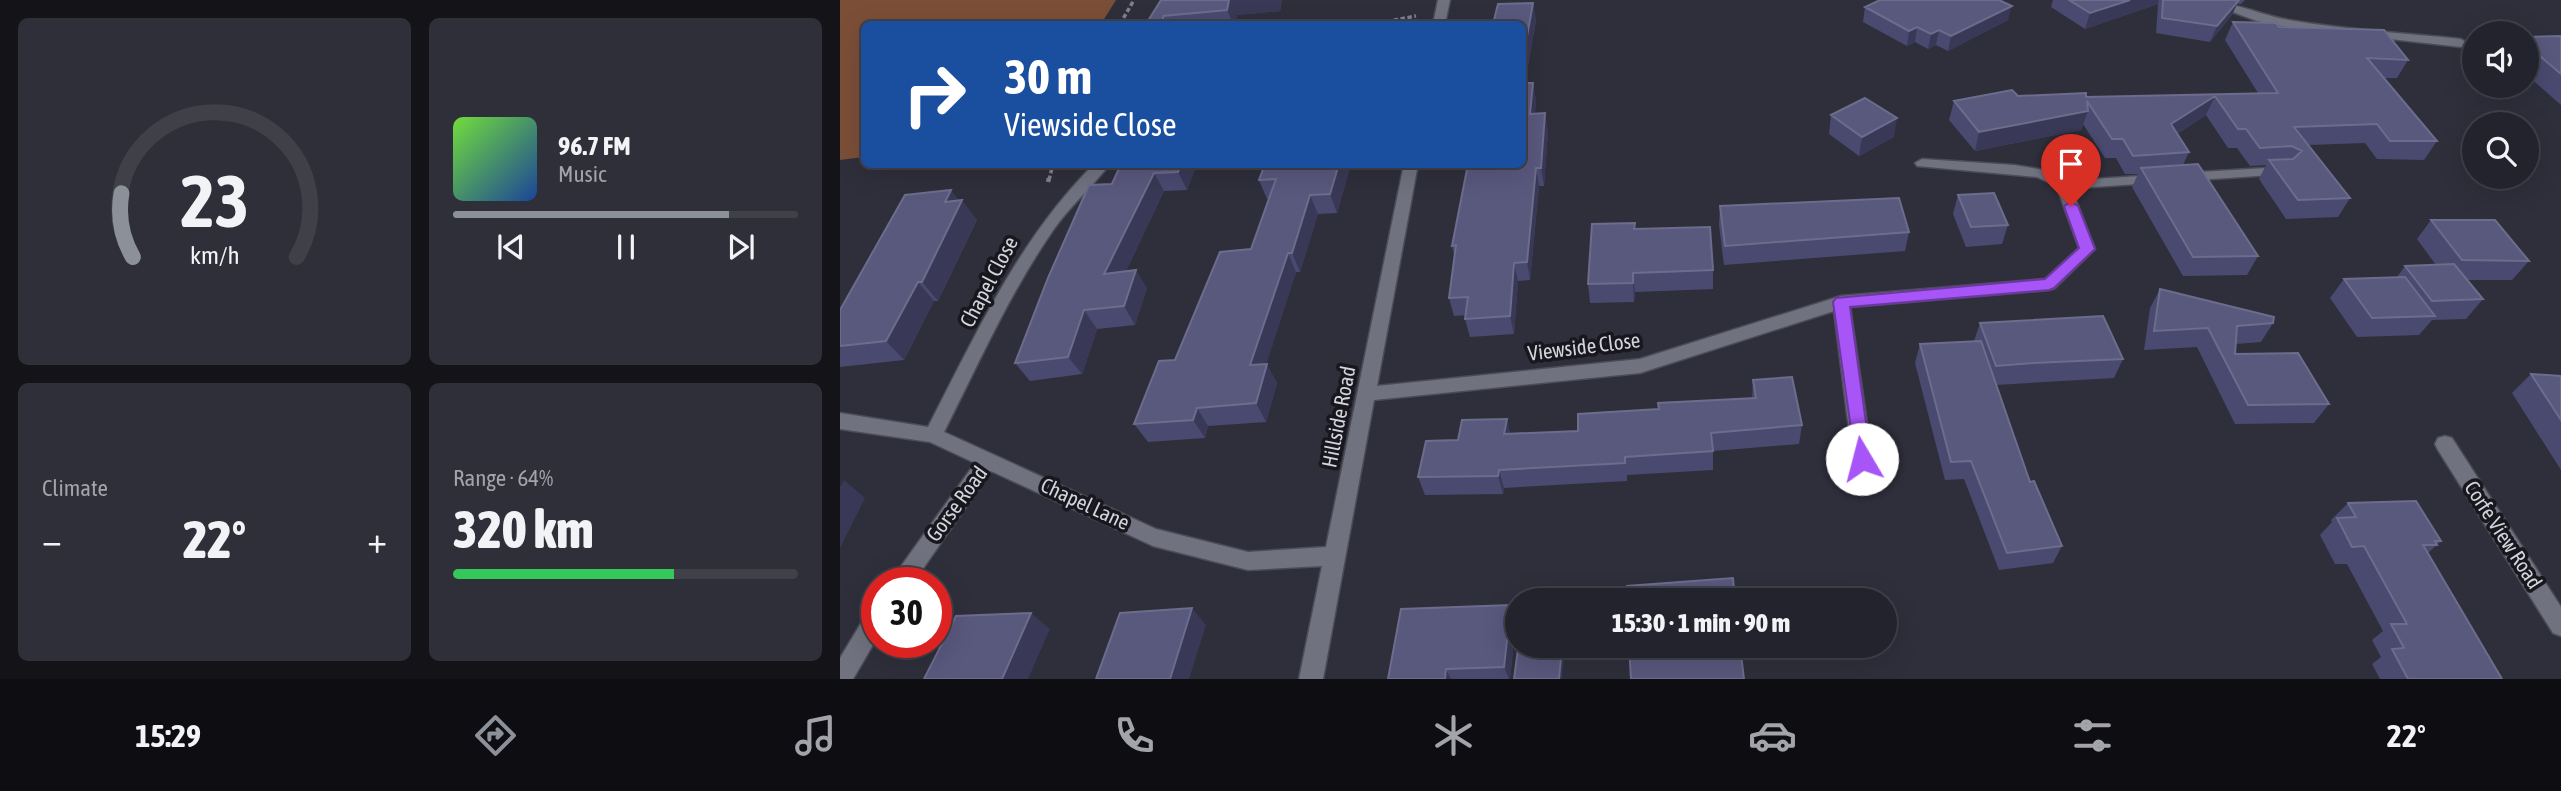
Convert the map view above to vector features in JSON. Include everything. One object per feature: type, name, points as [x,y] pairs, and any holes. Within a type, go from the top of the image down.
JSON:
[{"type":"street","points":[[2206,0],[2261,18],[2292,24],[2460,43]]},
{"type":"street","name":"Chapel Close","points":[[933,435],[1032,246],[1080,185],[1098,168]]},
{"type":"street","name":"Hillside Road","points":[[1311,679],[1411,168]]},
{"type":"street","name":"Viewside Close","points":[[1366,394],[1640,366],[1841,302],[2049,284],[2087,249],[2063,185]]},
{"type":"street","points":[[1841,302],[1866,485]]},
{"type":"street","name":"Chapel Lane","points":[[840,421],[933,435],[1153,537],[1248,561],[1336,556]]},
{"type":"street","name":"Corfe View Road","points":[[2445,444],[2561,626]]},
{"type":"street","name":"Gorse Road","points":[[911,567],[989,459]]},
{"type":"street","points":[[840,679],[861,644]]},
{"type":"lane","points":[[1922,163],[2040,173],[2063,185],[2282,171]]},
{"type":"path","points":[[1122,21],[1134,0]]},
{"type":"path","points":[[1392,21],[1441,13]]},
{"type":"shaded area","points":[[840,0],[1116,0],[1103,21],[861,21],[861,157],[840,160]]},
{"type":"building","points":[[1161,0],[1229,0],[1227,10],[1163,16],[1163,21],[1148,21]]},
{"type":"building","points":[[1880,0],[1999,0],[2012,6],[1951,36],[1939,30],[1931,34],[1917,27],[1909,31],[1865,7]]},
{"type":"building","points":[[2069,0],[2130,0],[2090,13]]},
{"type":"building","points":[[2163,0],[2239,0],[2217,26],[2162,18]]},
{"type":"building","points":[[1533,3],[1526,42],[1526,21],[1494,21],[1498,4]]},
{"type":"building","points":[[2233,22],[2276,23],[2279,27],[2384,30],[2408,60],[2367,58],[2437,141],[2390,141],[2377,124],[2294,127],[2350,198],[2298,200],[2269,160],[2293,159],[2302,151],[2292,146],[2260,148],[2246,129],[2238,129],[2215,96],[2171,124],[2189,152],[2133,156],[2123,139],[2112,139],[2087,101],[2088,111],[1979,132],[1954,101],[2012,90],[2018,96],[2086,93],[2086,97],[2278,93]]},
{"type":"building","points":[[2561,36],[2561,74],[2539,55],[2539,37]]},
{"type":"building","points":[[1526,83],[1533,83],[1530,114],[1545,113],[1541,168],[1536,168],[1527,262],[1514,263],[1510,316],[1465,319],[1468,297],[1449,298],[1456,245],[1452,246],[1467,168],[1526,168]]},
{"type":"building","points":[[1865,98],[1897,118],[1862,137],[1831,115]]},
{"type":"building","points":[[2198,164],[2258,256],[2193,257],[2141,168]]},
{"type":"building","points":[[1119,168],[1180,168],[1178,172],[1154,173],[1104,274],[1136,270],[1124,306],[1084,310],[1068,357],[1015,363],[1048,278],[1089,185],[1112,184]]},
{"type":"building","points":[[1264,168],[1338,168],[1330,194],[1310,195],[1292,253],[1288,253],[1250,365],[1267,364],[1256,403],[1197,408],[1193,420],[1134,424],[1159,361],[1175,360],[1220,252],[1251,249],[1276,179],[1259,180]]},
{"type":"building","points":[[951,190],[945,202],[962,200],[922,282],[918,282],[886,341],[840,346],[840,310],[905,195]]},
{"type":"building","points":[[1994,193],[2008,225],[1971,227],[1958,195]]},
{"type":"building","points":[[1899,198],[1909,232],[1725,246],[1720,206]]},
{"type":"building","points":[[2431,220],[2495,220],[2529,261],[2462,260]]},
{"type":"building","points":[[1635,223],[1634,229],[1710,227],[1713,270],[1633,273],[1633,283],[1588,284],[1592,224]]},
{"type":"building","points":[[2454,264],[2483,299],[2432,301],[2405,266]]},
{"type":"building","points":[[2405,277],[2435,316],[2372,318],[2344,279]]},
{"type":"building","points":[[2160,289],[2274,317],[2273,323],[2237,326],[2235,354],[2298,353],[2329,404],[2248,405],[2208,328],[2154,331]]},
{"type":"building","points":[[2103,316],[2123,359],[1996,366],[1980,323]]},
{"type":"building","points":[[1981,341],[2030,482],[2034,481],[2062,546],[2007,553],[1971,461],[1951,462],[1920,344]]},
{"type":"building","points":[[2531,374],[2561,376],[2561,420]]},
{"type":"building","points":[[1792,377],[1802,425],[1711,433],[1713,451],[1625,457],[1625,463],[1499,470],[1498,476],[1418,477],[1426,441],[1458,440],[1462,420],[1507,419],[1504,434],[1578,431],[1578,414],[1659,409],[1658,403],[1756,398],[1753,380]]},
{"type":"building","points":[[2416,501],[2441,541],[2435,541],[2437,545],[2423,545],[2502,679],[2408,679],[2392,649],[2404,648],[2391,624],[2407,624],[2364,546],[2352,547],[2337,518],[2356,517],[2348,503]]},
{"type":"building","points":[[1733,578],[1734,588],[1627,588]]},
{"type":"building","points":[[1505,605],[1504,667],[1446,669],[1445,679],[1388,679],[1401,609]]},
{"type":"building","points":[[1192,608],[1170,679],[1096,679],[1120,613]]},
{"type":"building","points":[[1031,613],[1002,679],[924,679],[935,658],[952,658],[952,624],[956,616]]},
{"type":"building","points":[[1517,658],[1561,658],[1559,679],[1514,679]]},
{"type":"building","points":[[1630,658],[1741,658],[1744,679],[1631,679]]},
{"type":"route","points":[[1862,459],[1841,302],[2049,284],[2087,249],[2071,206]]}]
